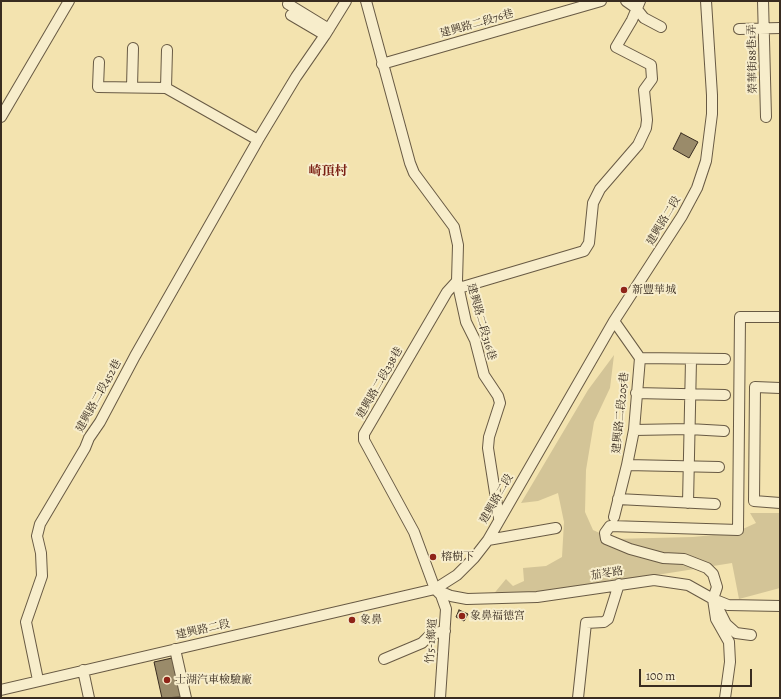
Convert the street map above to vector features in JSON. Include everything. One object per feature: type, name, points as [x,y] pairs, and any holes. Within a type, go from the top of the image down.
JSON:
[{"type":"street","points":[[1,117],[69,1]]},
{"type":"street","name":"建興路二段452巷","points":[[38,680],[26,622],[42,576],[41,552],[37,536],[40,524],[85,448],[89,438],[100,422],[135,356],[258,140],[296,76],[327,32],[346,1]]},
{"type":"street","name":"建興路二段316巷","points":[[366,1],[410,163],[414,173],[454,227],[458,245],[458,285],[466,322],[474,340],[482,368],[498,396],[500,403],[489,437],[488,448],[499,518]]},
{"type":"street","name":"建興路二段76巷","points":[[382,64],[582,4],[601,1]]},
{"type":"street","points":[[626,1],[638,4]]},
{"type":"street","name":"建興路二段","points":[[1,690],[38,680],[435,589],[457,575],[474,558],[488,540],[499,518],[614,321],[682,216],[696,188],[706,160],[710,132],[712,95],[706,1]]},
{"type":"street","name":"榮華街88巷1弄","points":[[764,1],[766,117]]},
{"type":"street","points":[[288,4],[327,32]]},
{"type":"street","points":[[638,4],[644,18],[661,27]]},
{"type":"street","points":[[458,285],[584,251],[589,243],[593,203],[600,189],[621,166],[642,138],[647,120],[644,90],[652,79],[651,65],[616,47],[632,20],[638,4]]},
{"type":"street","points":[[291,15],[327,32]]},
{"type":"street","points":[[739,29],[780,28]]},
{"type":"street","points":[[132,87],[133,48]]},
{"type":"street","points":[[166,88],[167,50]]},
{"type":"street","points":[[99,62],[98,87],[166,88],[258,140]]},
{"type":"street","name":"建興路二段338巷","points":[[435,589],[414,532],[364,440],[364,434],[447,292],[458,285]]},
{"type":"street","points":[[725,698],[730,662],[729,642],[716,619],[713,599],[718,587],[713,574],[707,568],[684,559],[662,558],[606,539],[605,533],[610,526],[738,530],[740,317],[780,317]]},
{"type":"street","points":[[614,321],[640,358],[691,360],[725,359]]},
{"type":"street","name":"建興路二段205巷","points":[[614,516],[634,430],[640,358]]},
{"type":"street","points":[[688,502],[691,360]]},
{"type":"street","points":[[780,388],[755,387],[754,494],[754,502],[780,503]]},
{"type":"street","points":[[636,394],[725,395]]},
{"type":"street","points":[[634,430],[689,429],[724,431]]},
{"type":"street","points":[[627,465],[719,467]]},
{"type":"street","points":[[618,499],[715,504]]},
{"type":"street","points":[[488,540],[556,528]]},
{"type":"street","name":"茄苳路","points":[[435,589],[451,596],[467,599],[537,597],[654,580],[688,585],[713,599],[728,605],[780,606]]},
{"type":"street","points":[[578,698],[586,622],[604,622],[608,619],[619,584]]},
{"type":"street","name":"竹5-1鄉道","points":[[435,589],[441,595],[446,609],[440,698]]},
{"type":"street","points":[[713,599],[726,624],[736,633],[750,635]]},
{"type":"street","points":[[384,659],[422,643],[431,634],[445,631]]},
{"type":"street","points":[[175,649],[186,698]]},
{"type":"street","points":[[83,670],[89,698]]},
{"type":"shaded area","points":[[614,355],[610,388],[594,422],[586,470],[585,512],[593,530],[613,539],[693,537],[734,533],[756,523],[750,513],[780,513],[780,588],[739,599],[732,563],[487,602],[506,579],[513,586],[524,581],[523,568],[546,566],[562,557],[564,522],[558,493],[538,501],[521,503],[588,390]]},
{"type":"building","points":[[681,133],[698,142],[689,158],[673,149]]},
{"type":"building","name":"象鼻福德宮","points":[[459,610],[468,614],[464,621],[456,617]]},
{"type":"building","name":"士湖汽車檢驗廠","points":[[172,658],[181,697],[162,698],[154,662]]},
{"type":"place","name":"新豐華城","points":[[624,290]]},
{"type":"place","name":"榕樹下","points":[[433,557]]},
{"type":"place","name":"象鼻福德宮","points":[[462,616]]},
{"type":"place","name":"象鼻","points":[[352,620]]},
{"type":"place","name":"士湖汽車檢驗廠","points":[[167,680]]},
{"type":"district","name":"崎頂村","points":[[328,172]]}]
